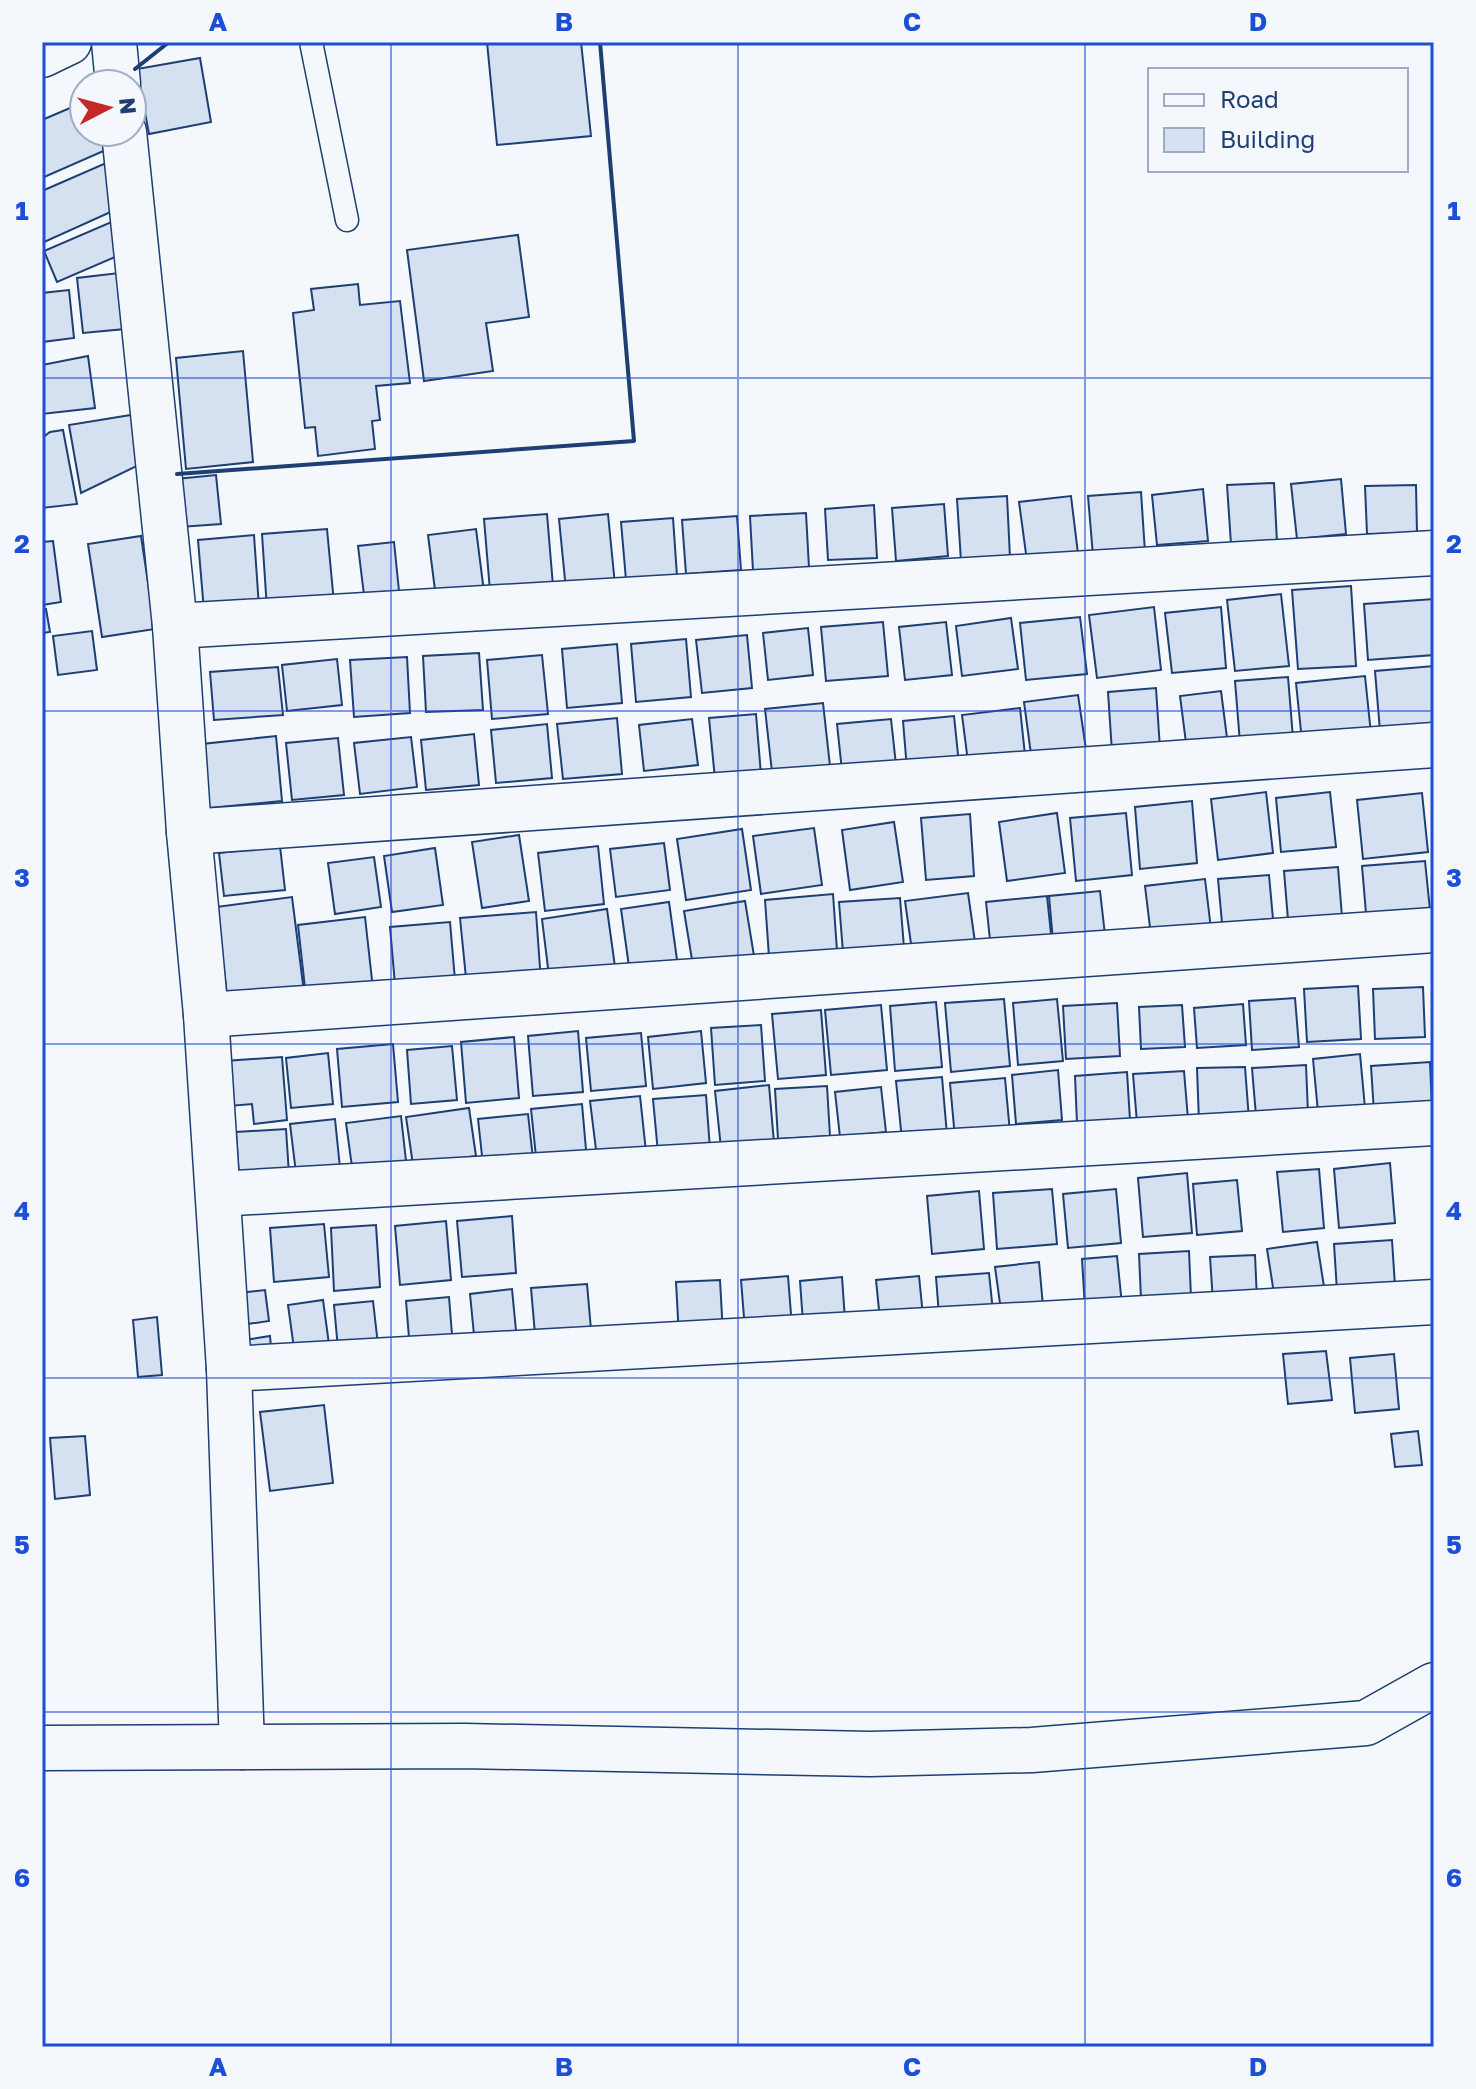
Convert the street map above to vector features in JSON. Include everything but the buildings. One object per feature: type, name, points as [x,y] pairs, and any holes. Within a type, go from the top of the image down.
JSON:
[{"type":"street","points":[[42,55],[69,42]]},
{"type":"street","points":[[114,42],[116,68]]},
{"type":"street","points":[[126,148],[175,626],[189,832],[206,1015],[229,1369],[242,1747]]},
{"type":"street","points":[[175,626],[1434,553]]},
{"type":"street","points":[[189,832],[1434,745]]},
{"type":"street","points":[[206,1015],[1434,930]]},
{"type":"street","points":[[218,1194],[1434,1123]]},
{"type":"street","points":[[229,1369],[1434,1302]]},
{"type":"street","points":[[42,1748],[464,1746],[870,1754],[1032,1750],[1366,1723],[1434,1685]]},
{"type":"lane","points":[[311,42],[347,220]]},
{"type":"wall","points":[[136,68],[169,42]]},
{"type":"wall","points":[[177,474],[634,441],[600,42]]}]
